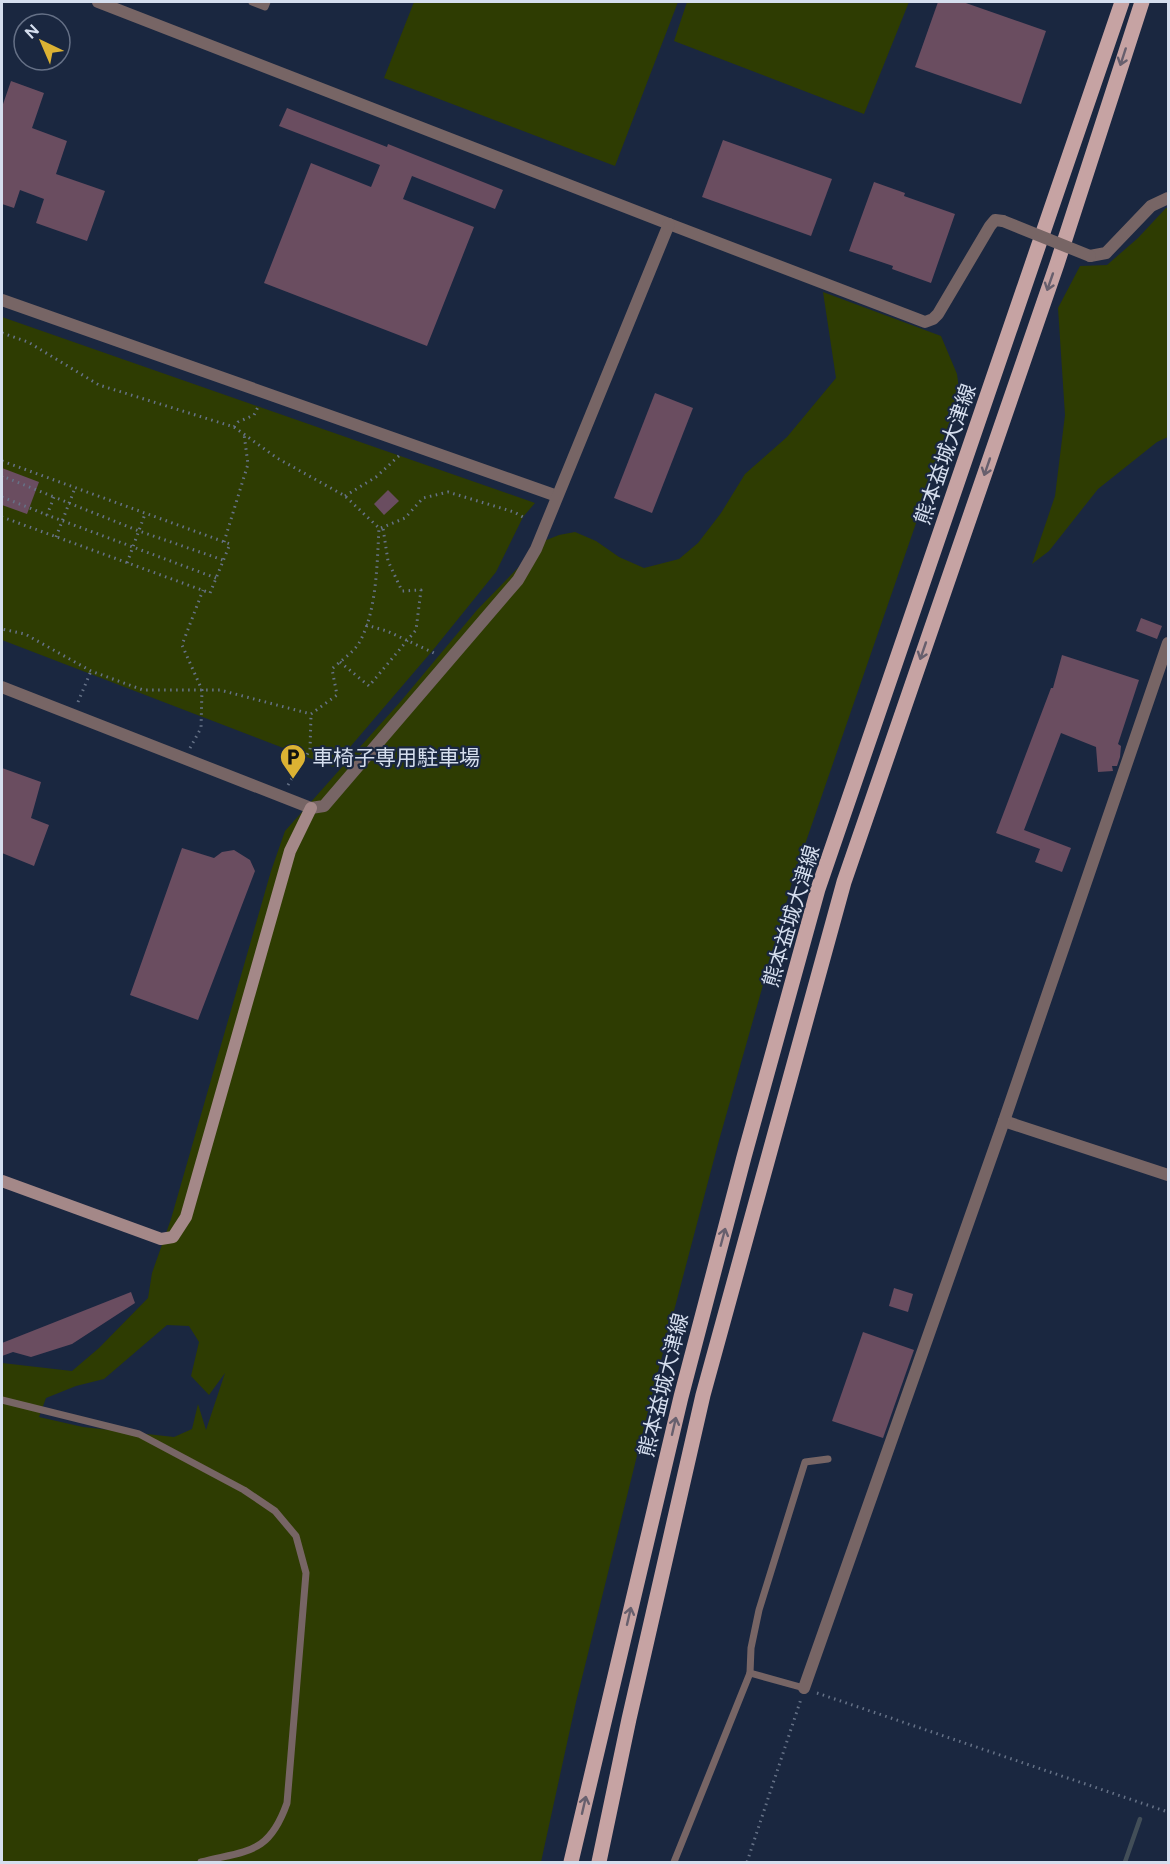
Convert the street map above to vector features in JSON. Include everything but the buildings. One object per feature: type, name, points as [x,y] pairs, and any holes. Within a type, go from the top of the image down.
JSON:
[{"type":"main road","name":"熊本益城大津線","points":[[571,1863],[681,1396],[744,1157],[819,889],[1122,2]]},
{"type":"main road","name":"熊本益城大津線","points":[[599,1863],[629,1719],[704,1395],[844,882],[1053,275],[1142,2]]},
{"type":"street","points":[[98,2],[925,322],[938,314],[995,220],[1003,221],[1090,256],[1106,253],[1150,206],[1168,198]]},
{"type":"street","points":[[2,687],[311,808],[324,806],[518,580],[536,549],[669,224]]},
{"type":"street","points":[[2,300],[557,496]]},
{"type":"street","points":[[804,1688],[1167,650]]},
{"type":"street","points":[[2,1181],[161,1239],[173,1237],[186,1217],[290,851],[311,808]]},
{"type":"street","points":[[1004,1120],[1168,1175]]},
{"type":"lane","points":[[252,2],[265,7],[267,2]]},
{"type":"lane","points":[[2,1400],[139,1434],[244,1490],[276,1511],[296,1536],[306,1573],[287,1803],[275,1832],[261,1845],[201,1863]]},
{"type":"lane","points":[[674,1863],[750,1673],[751,1648],[759,1610],[805,1462],[828,1458]]},
{"type":"lane","points":[[750,1673],[804,1688]]},
{"type":"path","points":[[2,333],[28,342],[99,385],[234,427],[277,458],[345,496],[381,528],[388,561],[402,591],[421,590],[416,630],[369,686],[340,662]]},
{"type":"path","points":[[234,427],[238,422],[254,415],[261,401]]},
{"type":"path","points":[[224,542],[248,464],[244,434]]},
{"type":"path","points":[[345,496],[376,477],[403,451]]},
{"type":"path","points":[[2,460],[230,544],[210,593],[2,517]]},
{"type":"path","points":[[2,477],[139,531],[223,560]]},
{"type":"path","points":[[56,537],[75,488]]},
{"type":"path","points":[[381,528],[405,518],[423,498],[448,492],[514,512],[523,518]]},
{"type":"path","points":[[2,497],[216,578]]},
{"type":"path","points":[[47,515],[54,497]]},
{"type":"path","points":[[127,562],[145,513]]},
{"type":"path","points":[[311,714],[337,695],[332,669],[358,645],[366,625],[375,582],[381,528]]},
{"type":"path","points":[[189,750],[201,728],[202,690],[182,645],[203,590]]},
{"type":"path","points":[[366,625],[387,631],[436,654]]},
{"type":"path","points":[[2,629],[25,634],[91,670],[143,690],[220,690],[311,714]]},
{"type":"path","points":[[76,707],[91,670]]},
{"type":"path","points":[[287,786],[310,750],[311,714]]},
{"type":"path","points":[[747,1863],[804,1688],[1168,1812]]},
{"type":"green space","points":[[414,2],[678,2],[615,166],[384,78]]},
{"type":"green space","points":[[687,2],[909,2],[864,114],[674,41]]},
{"type":"green space","points":[[1168,208],[1168,437],[1157,442],[1098,489],[1049,551],[1032,564],[1055,496],[1065,415],[1058,308],[1080,266],[1107,265],[1138,238]]},
{"type":"green space","points":[[823,292],[941,336],[957,374],[960,396],[793,879],[718,1144],[656,1379],[576,1702],[541,1862],[2,1862],[2,1363],[72,1371],[99,1348],[148,1298],[152,1273],[171,1219],[271,871],[285,831],[401,701],[477,610],[544,541],[575,532],[596,541],[619,557],[644,568],[679,559],[698,543],[721,513],[745,474],[787,437],[836,378]],"holes":[[[167,1325],[189,1326],[199,1342],[191,1376],[209,1395],[225,1373],[206,1430],[198,1404],[192,1429],[174,1437],[83,1427],[39,1417],[46,1398],[76,1386],[104,1379]]]},
{"type":"green space","points":[[2,317],[535,503],[523,517],[496,572],[333,767],[2,640]]},
{"type":"waterway","points":[[1125,1862],[1140,1819]]},
{"type":"place","name":"車椅子専用駐車場","points":[[293,780]]}]
